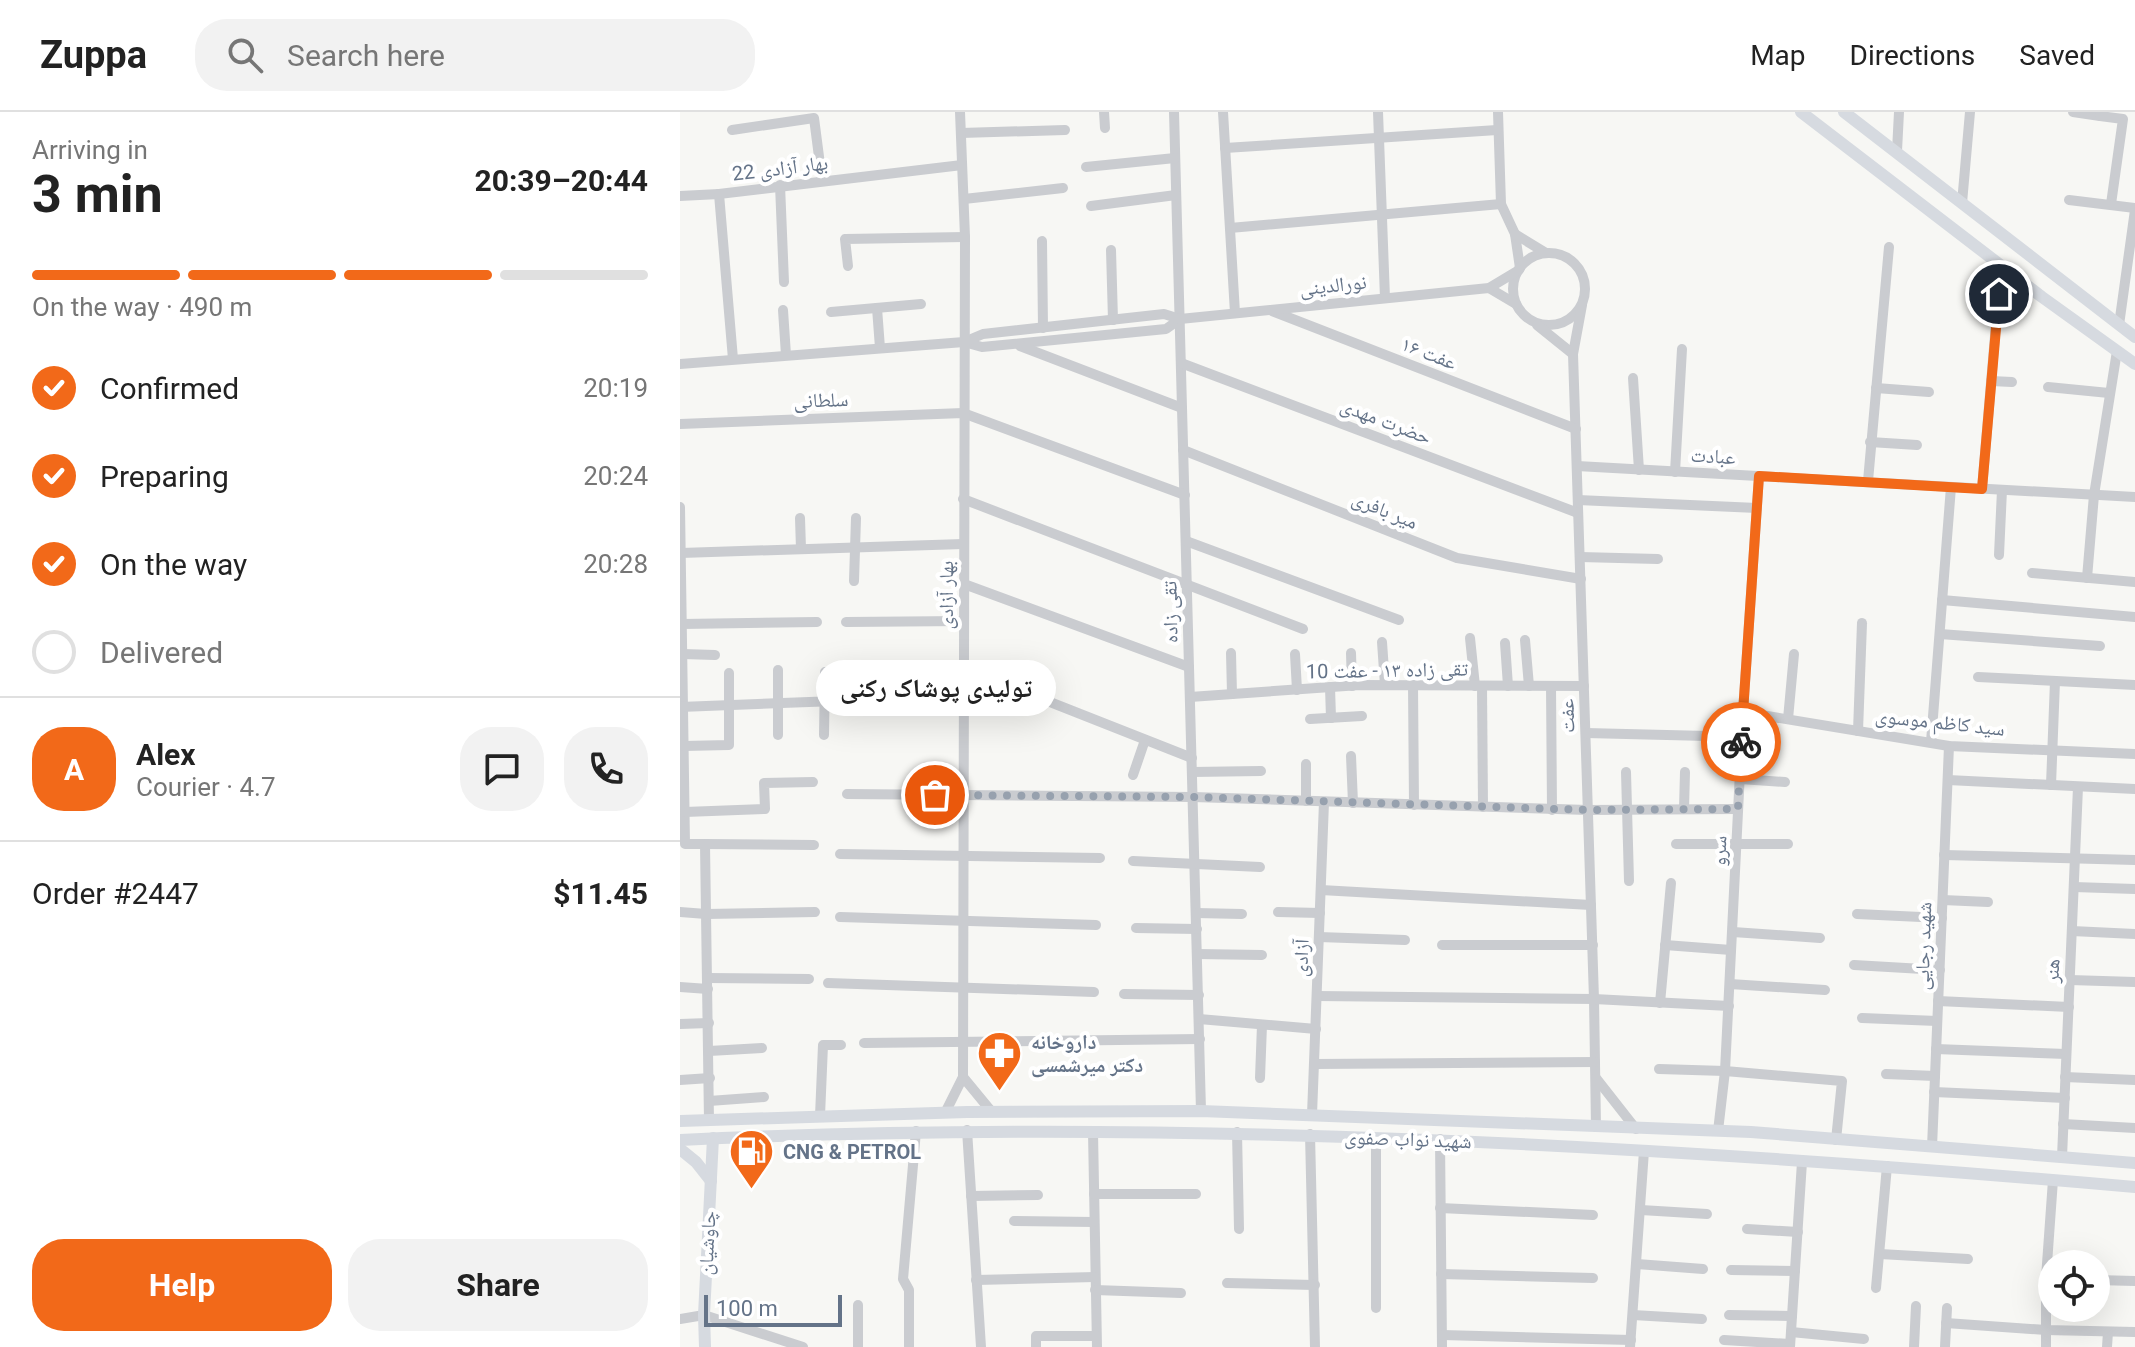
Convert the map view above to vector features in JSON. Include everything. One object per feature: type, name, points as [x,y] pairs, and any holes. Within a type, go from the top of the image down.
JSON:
[{"type":"main road","points":[[1801,112],[2135,364]]},
{"type":"main road","points":[[1844,112],[2135,337]]},
{"type":"main road","name":"شهید نواب صفوی","points":[[680,1121],[991,1111],[1201,1111],[1751,1132],[2135,1163]]},
{"type":"main road","name":"شهید نواب صفوی","points":[[680,1140],[967,1130],[1310,1134],[1751,1157],[2135,1187]]},
{"type":"main road","points":[[1751,1132],[1758,1150],[1751,1157]]},
{"type":"main road","points":[[1778,1159],[1772,1151],[1773,1142],[1783,1134]]},
{"type":"main road","name":"چاوشیان","points":[[705,1347],[713,1138]]},
{"type":"main road","points":[[680,1149],[696,1162],[711,1181]]},
{"type":"street","name":"بهار آزادی","points":[[945,1113],[963,1077],[965,237],[960,112]]},
{"type":"street","points":[[1104,112],[1105,128]]},
{"type":"street","name":"تقی زاده","points":[[1174,112],[1201,1111]]},
{"type":"street","points":[[1223,112],[1235,313]]},
{"type":"street","points":[[1378,112],[1385,298]]},
{"type":"street","points":[[1498,112],[1501,204],[1515,234],[1520,269]]},
{"type":"street","points":[[1897,151],[1899,112]]},
{"type":"street","points":[[1962,203],[1970,112]]},
{"type":"street","points":[[2073,112],[2123,119],[2111,204]]},
{"type":"street","points":[[732,130],[814,118],[822,180]]},
{"type":"street","points":[[961,133],[1065,130]]},
{"type":"street","points":[[1225,148],[1497,130]]},
{"type":"street","points":[[1086,167],[1175,158]]},
{"type":"street","name":"بهار آزادی 22","points":[[733,359],[719,194],[962,165]]},
{"type":"street","points":[[780,185],[784,282]]},
{"type":"street","points":[[964,199],[1063,188]]},
{"type":"street","points":[[680,196],[719,194]]},
{"type":"street","points":[[1091,206],[1176,195]]},
{"type":"street","points":[[2069,200],[2135,209],[2119,325]]},
{"type":"street","points":[[1230,228],[1501,204]]},
{"type":"street","points":[[1515,234],[1546,253],[1561,255],[1579,269],[1586,290],[1582,305],[1571,318],[1560,324],[1543,325],[1531,320]]},
{"type":"street","points":[[848,266],[845,239],[965,237]]},
{"type":"street","points":[[1042,241],[1043,328]]},
{"type":"street","points":[[1868,481],[1889,247]]},
{"type":"street","points":[[1111,250],[1113,320]]},
{"type":"street","points":[[1516,304],[1513,286],[1520,269],[1532,258],[1546,253]]},
{"type":"street","points":[[1982,489],[2001,265]]},
{"type":"street","name":"نورالدینی","points":[[680,364],[964,342],[983,334],[1164,314],[1180,319],[1489,288],[1520,269]]},
{"type":"street","points":[[1489,288],[1516,304],[1573,354]]},
{"type":"street","points":[[831,312],[921,304]]},
{"type":"street","name":"عفت","points":[[1582,305],[1573,354],[1593,945],[1596,1127]]},
{"type":"street","points":[[877,308],[880,348]]},
{"type":"street","points":[[783,310],[786,355]]},
{"type":"street","name":"عفت ۱۶","points":[[1268,310],[1576,429]]},
{"type":"street","name":"نورالدینی","points":[[964,342],[982,347],[1166,329],[1180,319]]},
{"type":"street","points":[[1016,344],[1182,408]]},
{"type":"street","points":[[1675,472],[1682,349]]},
{"type":"street","points":[[2087,578],[2094,495],[2117,351]]},
{"type":"street","name":"حضرت مهدی","points":[[1181,363],[1578,513]]},
{"type":"street","points":[[1633,378],[1639,470]]},
{"type":"street","points":[[1991,381],[2012,382]]},
{"type":"street","points":[[2048,387],[2109,393]]},
{"type":"street","points":[[1876,388],[1929,392]]},
{"type":"street","points":[[963,413],[1185,495]]},
{"type":"street","name":"سلطانی","points":[[680,424],[963,413]]},
{"type":"street","points":[[1870,442],[1917,445]]},
{"type":"street","name":"میر بافری","points":[[1183,450],[1457,558],[1581,579]]},
{"type":"street","name":"عبادت","points":[[1577,466],[2135,497]]},
{"type":"street","name":"سرو","points":[[1718,1131],[1725,1071],[1743,712],[1759,476]]},
{"type":"street","points":[[1931,742],[1951,487]]},
{"type":"street","points":[[1999,555],[2002,490]]},
{"type":"street","points":[[963,499],[1303,629]]},
{"type":"street","points":[[1578,500],[1757,508]]},
{"type":"street","points":[[680,507],[682,776],[685,812],[682,844],[814,845]]},
{"type":"street","points":[[800,518],[801,549]]},
{"type":"street","points":[[854,581],[856,518]]},
{"type":"street","points":[[1186,541],[1399,620]]},
{"type":"street","points":[[681,560],[801,549],[963,544]]},
{"type":"street","points":[[1580,557],[1658,559]]},
{"type":"street","points":[[2032,573],[2135,582]]},
{"type":"street","points":[[964,584],[1189,667]]},
{"type":"street","points":[[1942,600],[2135,617]]},
{"type":"street","points":[[846,622],[964,621]]},
{"type":"street","points":[[682,624],[817,622]]},
{"type":"street","points":[[1858,731],[1862,623]]},
{"type":"street","points":[[1940,634],[2100,646]]},
{"type":"street","points":[[1470,638],[1478,686],[1483,807]]},
{"type":"street","points":[[1525,640],[1529,686]]},
{"type":"street","points":[[1382,642],[1385,685]]},
{"type":"street","points":[[1505,643],[1508,686]]},
{"type":"street","points":[[1231,653],[1232,694]]},
{"type":"street","points":[[1351,653],[1352,686]]},
{"type":"street","points":[[683,654],[715,655]]},
{"type":"street","points":[[1295,654],[1297,690]]},
{"type":"street","points":[[1788,719],[1794,654]]},
{"type":"street","points":[[964,668],[1192,758]]},
{"type":"street","points":[[778,670],[778,735]]},
{"type":"street","points":[[824,735],[831,701],[825,672]]},
{"type":"street","points":[[684,746],[729,745],[729,673]]},
{"type":"street","points":[[1978,677],[2135,685]]},
{"type":"street","points":[[2051,785],[2055,681]]},
{"type":"street","name":"تقی زاده ۱۳ - عفت 10","points":[[1190,697],[1385,685],[1584,686]]},
{"type":"street","points":[[1413,685],[1414,805]]},
{"type":"street","points":[[1551,686],[1552,810]]},
{"type":"street","points":[[1330,687],[1331,718]]},
{"type":"street","points":[[682,707],[831,701]]},
{"type":"street","name":"سید کاظم موسوی","points":[[1743,712],[1949,746],[2135,754]]},
{"type":"street","points":[[1310,719],[1362,716]]},
{"type":"street","points":[[1586,733],[1707,736]]},
{"type":"street","points":[[1133,775],[1145,740]]},
{"type":"street","name":"شهید رجایی","points":[[1932,1147],[1949,746]]},
{"type":"street","points":[[1351,756],[1353,803]]},
{"type":"street","points":[[1306,764],[1306,801]]},
{"type":"street","points":[[1192,772],[1261,771]]},
{"type":"street","points":[[1626,772],[1629,881]]},
{"type":"street","points":[[1684,809],[1685,772]]},
{"type":"street","points":[[1740,779],[1785,782]]},
{"type":"street","points":[[1948,780],[2135,789]]},
{"type":"street","points":[[685,812],[765,809],[764,783],[813,782]]},
{"type":"street","name":"هنر","points":[[2062,1157],[2078,787]]},
{"type":"street","points":[[847,794],[1193,797],[1552,810],[1738,809]]},
{"type":"street","name":"آزادی","points":[[1312,1115],[1324,802]]},
{"type":"street","points":[[705,844],[709,1121]]},
{"type":"street","points":[[1676,844],[1788,844]]},
{"type":"street","points":[[840,854],[1100,858]]},
{"type":"street","points":[[1944,855],[2135,860]]},
{"type":"street","points":[[1133,861],[1260,867]]},
{"type":"street","points":[[1660,1003],[1671,883]]},
{"type":"street","points":[[2074,887],[2135,889]]},
{"type":"street","points":[[1321,890],[1591,905]]},
{"type":"street","points":[[1943,900],[1988,902]]},
{"type":"street","points":[[680,912],[815,912]]},
{"type":"street","points":[[1278,912],[1320,913]]},
{"type":"street","points":[[1196,913],[1242,914]]},
{"type":"street","points":[[1857,914],[1942,918]]},
{"type":"street","points":[[840,917],[1096,925]]},
{"type":"street","points":[[1136,928],[1197,929]]},
{"type":"street","points":[[2072,931],[2135,934]]},
{"type":"street","points":[[1733,932],[1820,938]]},
{"type":"street","points":[[1319,937],[1405,940]]},
{"type":"street","points":[[1442,945],[1593,945]]},
{"type":"street","points":[[1665,945],[1731,950]]},
{"type":"street","points":[[1197,954],[1262,955]]},
{"type":"street","points":[[1854,965],[1940,970]]},
{"type":"street","points":[[680,987],[809,979]]},
{"type":"street","points":[[2070,980],[2135,982]]},
{"type":"street","points":[[828,983],[1094,992]]},
{"type":"street","points":[[1730,984],[1825,990]]},
{"type":"street","points":[[1124,994],[1199,995]]},
{"type":"street","points":[[1317,996],[1594,999],[1729,1006]]},
{"type":"street","points":[[1938,1001],[2069,1007]]},
{"type":"street","points":[[1862,1018],[1937,1021]]},
{"type":"street","points":[[1199,1019],[1316,1029]]},
{"type":"street","points":[[680,1024],[709,1023]]},
{"type":"street","points":[[1260,1078],[1262,1025]]},
{"type":"street","points":[[864,1043],[1200,1039]]},
{"type":"street","points":[[820,1116],[823,1045],[841,1045]]},
{"type":"street","points":[[709,1051],[762,1048]]},
{"type":"street","points":[[1936,1049],[2066,1054]]},
{"type":"street","points":[[1315,1064],[1595,1062]]},
{"type":"street","points":[[1659,1069],[1842,1081],[1836,1140]]},
{"type":"street","points":[[1886,1074],[1935,1076]]},
{"type":"street","points":[[963,1077],[991,1111]]},
{"type":"street","points":[[2065,1077],[2135,1080]]},
{"type":"street","points":[[680,1080],[710,1078]]},
{"type":"street","points":[[1596,1078],[1636,1129]]},
{"type":"street","points":[[1934,1092],[2065,1098]]},
{"type":"street","points":[[709,1101],[764,1097]]},
{"type":"street","points":[[2063,1124],[2135,1128]]},
{"type":"street","points":[[967,1130],[981,1347]]},
{"type":"street","points":[[909,1347],[909,1290],[903,1279],[916,1131]]},
{"type":"street","points":[[1036,1347],[1036,1336],[1096,1341],[1093,1132]]},
{"type":"street","points":[[1237,1132],[1239,1229]]},
{"type":"street","points":[[1310,1134],[1315,1347]]},
{"type":"street","points":[[1376,1138],[1376,1308]]},
{"type":"street","points":[[1440,1139],[1442,1347]]},
{"type":"street","points":[[1442,1335],[1521,1342],[1631,1343],[1644,1151]]},
{"type":"street","points":[[1790,1341],[1802,1162]]},
{"type":"street","points":[[1876,1288],[1887,1166]]},
{"type":"street","points":[[2050,1250],[2053,1180]]},
{"type":"street","points":[[1094,1194],[1196,1194]]},
{"type":"street","points":[[971,1196],[1038,1195]]},
{"type":"street","points":[[1440,1208],[1593,1215]]},
{"type":"street","points":[[1641,1210],[1707,1214]]},
{"type":"street","points":[[1014,1221],[1094,1222]]},
{"type":"street","points":[[1747,1229],[1798,1232]]},
{"type":"street","points":[[1880,1254],[1968,1259]]},
{"type":"street","points":[[1637,1264],[1703,1269]]},
{"type":"street","points":[[1731,1270],[1795,1271]]},
{"type":"street","points":[[1441,1274],[1593,1278]]},
{"type":"street","points":[[976,1280],[1095,1277]]},
{"type":"street","points":[[2110,1280],[2135,1281]]},
{"type":"street","points":[[1227,1283],[1315,1285]]},
{"type":"street","points":[[1095,1290],[1181,1293]]},
{"type":"street","points":[[858,1305],[858,1347]]},
{"type":"street","points":[[1914,1347],[1916,1306]]},
{"type":"street","points":[[1945,1347],[1947,1308]]},
{"type":"street","points":[[680,1319],[704,1315],[803,1347]]},
{"type":"street","points":[[1633,1315],[1702,1319]]},
{"type":"street","points":[[1729,1315],[1792,1316]]},
{"type":"street","points":[[2046,1322],[2046,1347]]},
{"type":"street","points":[[1946,1323],[2135,1332]]},
{"type":"street","points":[[2107,1347],[2108,1332]]},
{"type":"street","points":[[1724,1340],[1864,1339]]},
{"type":"way so far","points":[[935,795],[1193,797],[1588,810],[1738,809],[1741,742]]},
{"type":"place","name":"تولیدی پوشاک رکنی","points":[[935,795]]},
{"type":"place","name":"داروخانه دکتر میرشمسی","points":[[1000,1093]]},
{"type":"place","name":"CNG & PETROL","points":[[752,1191]]},
{"type":"route","points":[[1741,742],[1759,476],[1982,489],[1999,294]]}]
